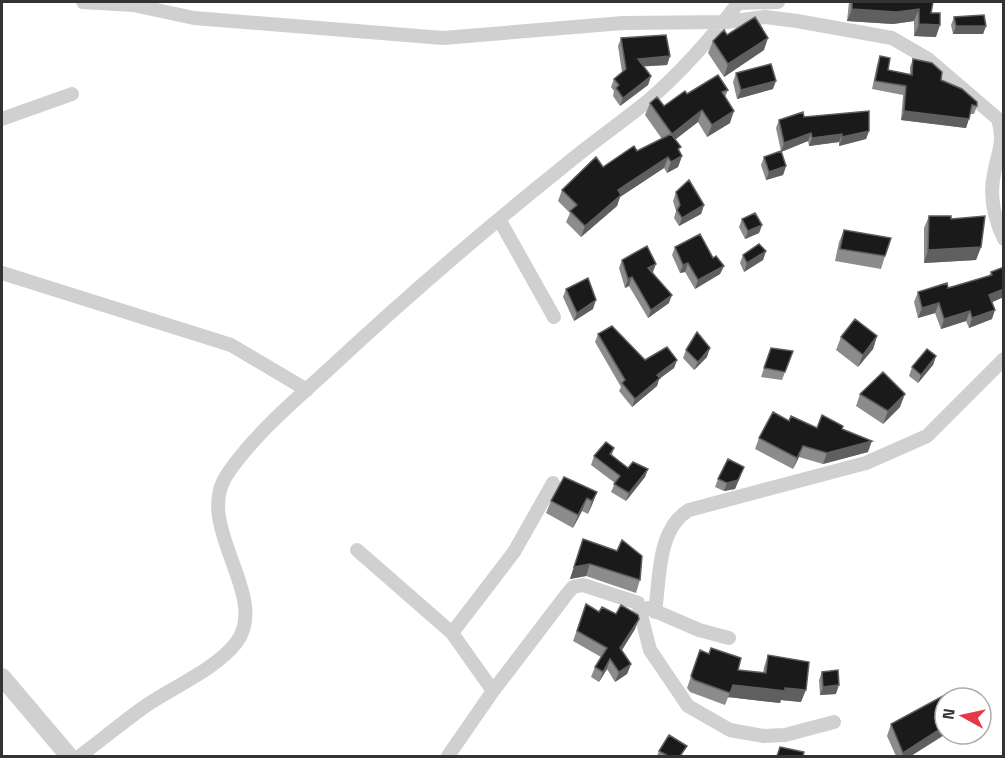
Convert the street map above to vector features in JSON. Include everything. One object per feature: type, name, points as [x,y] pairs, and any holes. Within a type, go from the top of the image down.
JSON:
[{"type":"street","points":[[83,2],[133,5],[194,18],[443,38],[623,23],[727,22],[765,18],[844,28],[892,38],[928,59],[998,119],[1003,133],[1003,143],[994,174],[993,202],[996,222],[1004,239]]},
{"type":"street","points":[[80,756],[143,708],[222,656],[237,641],[243,625],[244,601],[218,519],[218,494],[225,476],[252,442],[437,271],[650,98],[727,22],[738,2],[778,2]]},
{"type":"street","points":[[2,119],[72,93]]},
{"type":"street","points":[[499,219],[554,317]]},
{"type":"street","points":[[2,273],[231,345],[307,390]]},
{"type":"street","points":[[655,612],[667,533],[677,517],[689,510],[866,463],[927,436],[1004,359]]},
{"type":"street","points":[[452,633],[513,552],[553,483]]},
{"type":"street","points":[[357,550],[452,633],[493,691]]},
{"type":"street","points":[[448,756],[493,691],[573,587],[583,585],[638,603],[699,630],[729,638]]},
{"type":"street","points":[[638,603],[650,650],[688,706],[730,730],[764,736],[785,735],[834,722]]},
{"type":"street","points":[[2,677],[69,756]]},
{"type":"building","points":[[852,2],[933,2],[931,13],[940,13],[940,25],[919,24],[919,9],[897,12],[852,9]]},
{"type":"building","points":[[984,15],[986,26],[956,26],[954,17]]},
{"type":"building","points":[[755,17],[768,38],[728,64],[713,41],[724,30],[727,35]]},
{"type":"building","points":[[666,35],[670,56],[638,59],[651,76],[623,98],[616,88],[619,85],[614,79],[626,69],[621,38]]},
{"type":"building","points":[[880,56],[890,58],[888,70],[912,75],[913,59],[932,63],[942,72],[941,80],[962,89],[977,102],[977,106],[972,105],[969,119],[904,111],[906,86],[875,81]]},
{"type":"building","points":[[771,64],[776,81],[741,90],[736,73]]},
{"type":"building","points":[[718,75],[728,90],[722,92],[734,111],[712,125],[702,110],[672,134],[650,103],[657,97],[664,106],[685,91],[687,94]]},
{"type":"building","points":[[869,111],[869,131],[842,137],[842,134],[812,138],[811,133],[784,143],[779,120],[803,112],[804,117]]},
{"type":"building","points":[[671,134],[681,147],[678,149],[682,156],[671,162],[668,157],[618,190],[621,195],[585,226],[570,211],[577,205],[562,190],[596,157],[603,167],[634,146],[637,151]]},
{"type":"building","points":[[781,151],[786,166],[769,172],[764,157]]},
{"type":"building","points":[[689,180],[704,205],[682,218],[677,210],[680,205],[676,192]]},
{"type":"building","points":[[755,213],[762,225],[748,231],[742,219]]},
{"type":"building","points":[[929,216],[951,216],[951,219],[985,216],[981,247],[928,250]]},
{"type":"building","points":[[844,230],[891,238],[885,256],[840,249]]},
{"type":"building","points":[[700,234],[713,258],[716,256],[724,266],[698,280],[688,263],[683,265],[675,247]]},
{"type":"building","points":[[759,244],[766,251],[747,263],[743,255]]},
{"type":"building","points":[[647,246],[656,264],[648,268],[672,295],[651,310],[632,277],[628,279],[622,260]]},
{"type":"building","points":[[1004,267],[1004,289],[989,295],[995,310],[972,318],[970,311],[944,319],[939,303],[922,308],[918,292],[947,283],[948,288],[992,275],[991,272]]},
{"type":"building","points":[[588,278],[596,300],[577,313],[566,289]]},
{"type":"building","points":[[855,319],[877,336],[863,355],[841,337]]},
{"type":"building","points":[[612,326],[645,360],[667,347],[677,360],[657,375],[660,378],[635,399],[622,383],[625,380],[598,334]]},
{"type":"building","points":[[697,332],[710,348],[698,362],[686,350]]},
{"type":"building","points":[[771,348],[793,351],[785,372],[764,368]]},
{"type":"building","points":[[927,349],[936,356],[921,375],[912,367]]},
{"type":"building","points":[[883,372],[905,394],[888,411],[860,394]]},
{"type":"building","points":[[773,412],[789,421],[791,416],[817,428],[822,415],[843,426],[842,429],[872,441],[827,453],[803,446],[797,458],[759,438]]},
{"type":"building","points":[[606,442],[614,448],[610,454],[628,468],[633,462],[648,469],[629,493],[614,484],[620,476],[594,456]]},
{"type":"building","points":[[728,459],[744,467],[738,480],[727,483],[718,479]]},
{"type":"building","points":[[564,477],[597,492],[592,501],[587,498],[578,515],[551,501]]},
{"type":"building","points":[[583,539],[617,551],[622,540],[642,556],[640,580],[590,564],[574,567]]},
{"type":"building","points":[[586,604],[599,612],[602,607],[616,614],[621,605],[638,615],[639,619],[620,648],[631,664],[619,672],[610,659],[603,672],[595,667],[607,648],[577,631]]},
{"type":"building","points":[[711,648],[741,658],[738,670],[766,673],[768,655],[809,662],[806,690],[785,688],[785,691],[733,685],[730,693],[694,680],[691,676],[700,650],[709,654]]},
{"type":"building","points":[[838,670],[839,685],[823,687],[822,672]]},
{"type":"building","points":[[933,701],[933,734],[903,753],[891,724]]},
{"type":"building","points":[[669,735],[687,746],[680,756],[668,756],[659,751]]},
{"type":"building","points":[[780,747],[804,752],[803,756],[777,756]]}]
